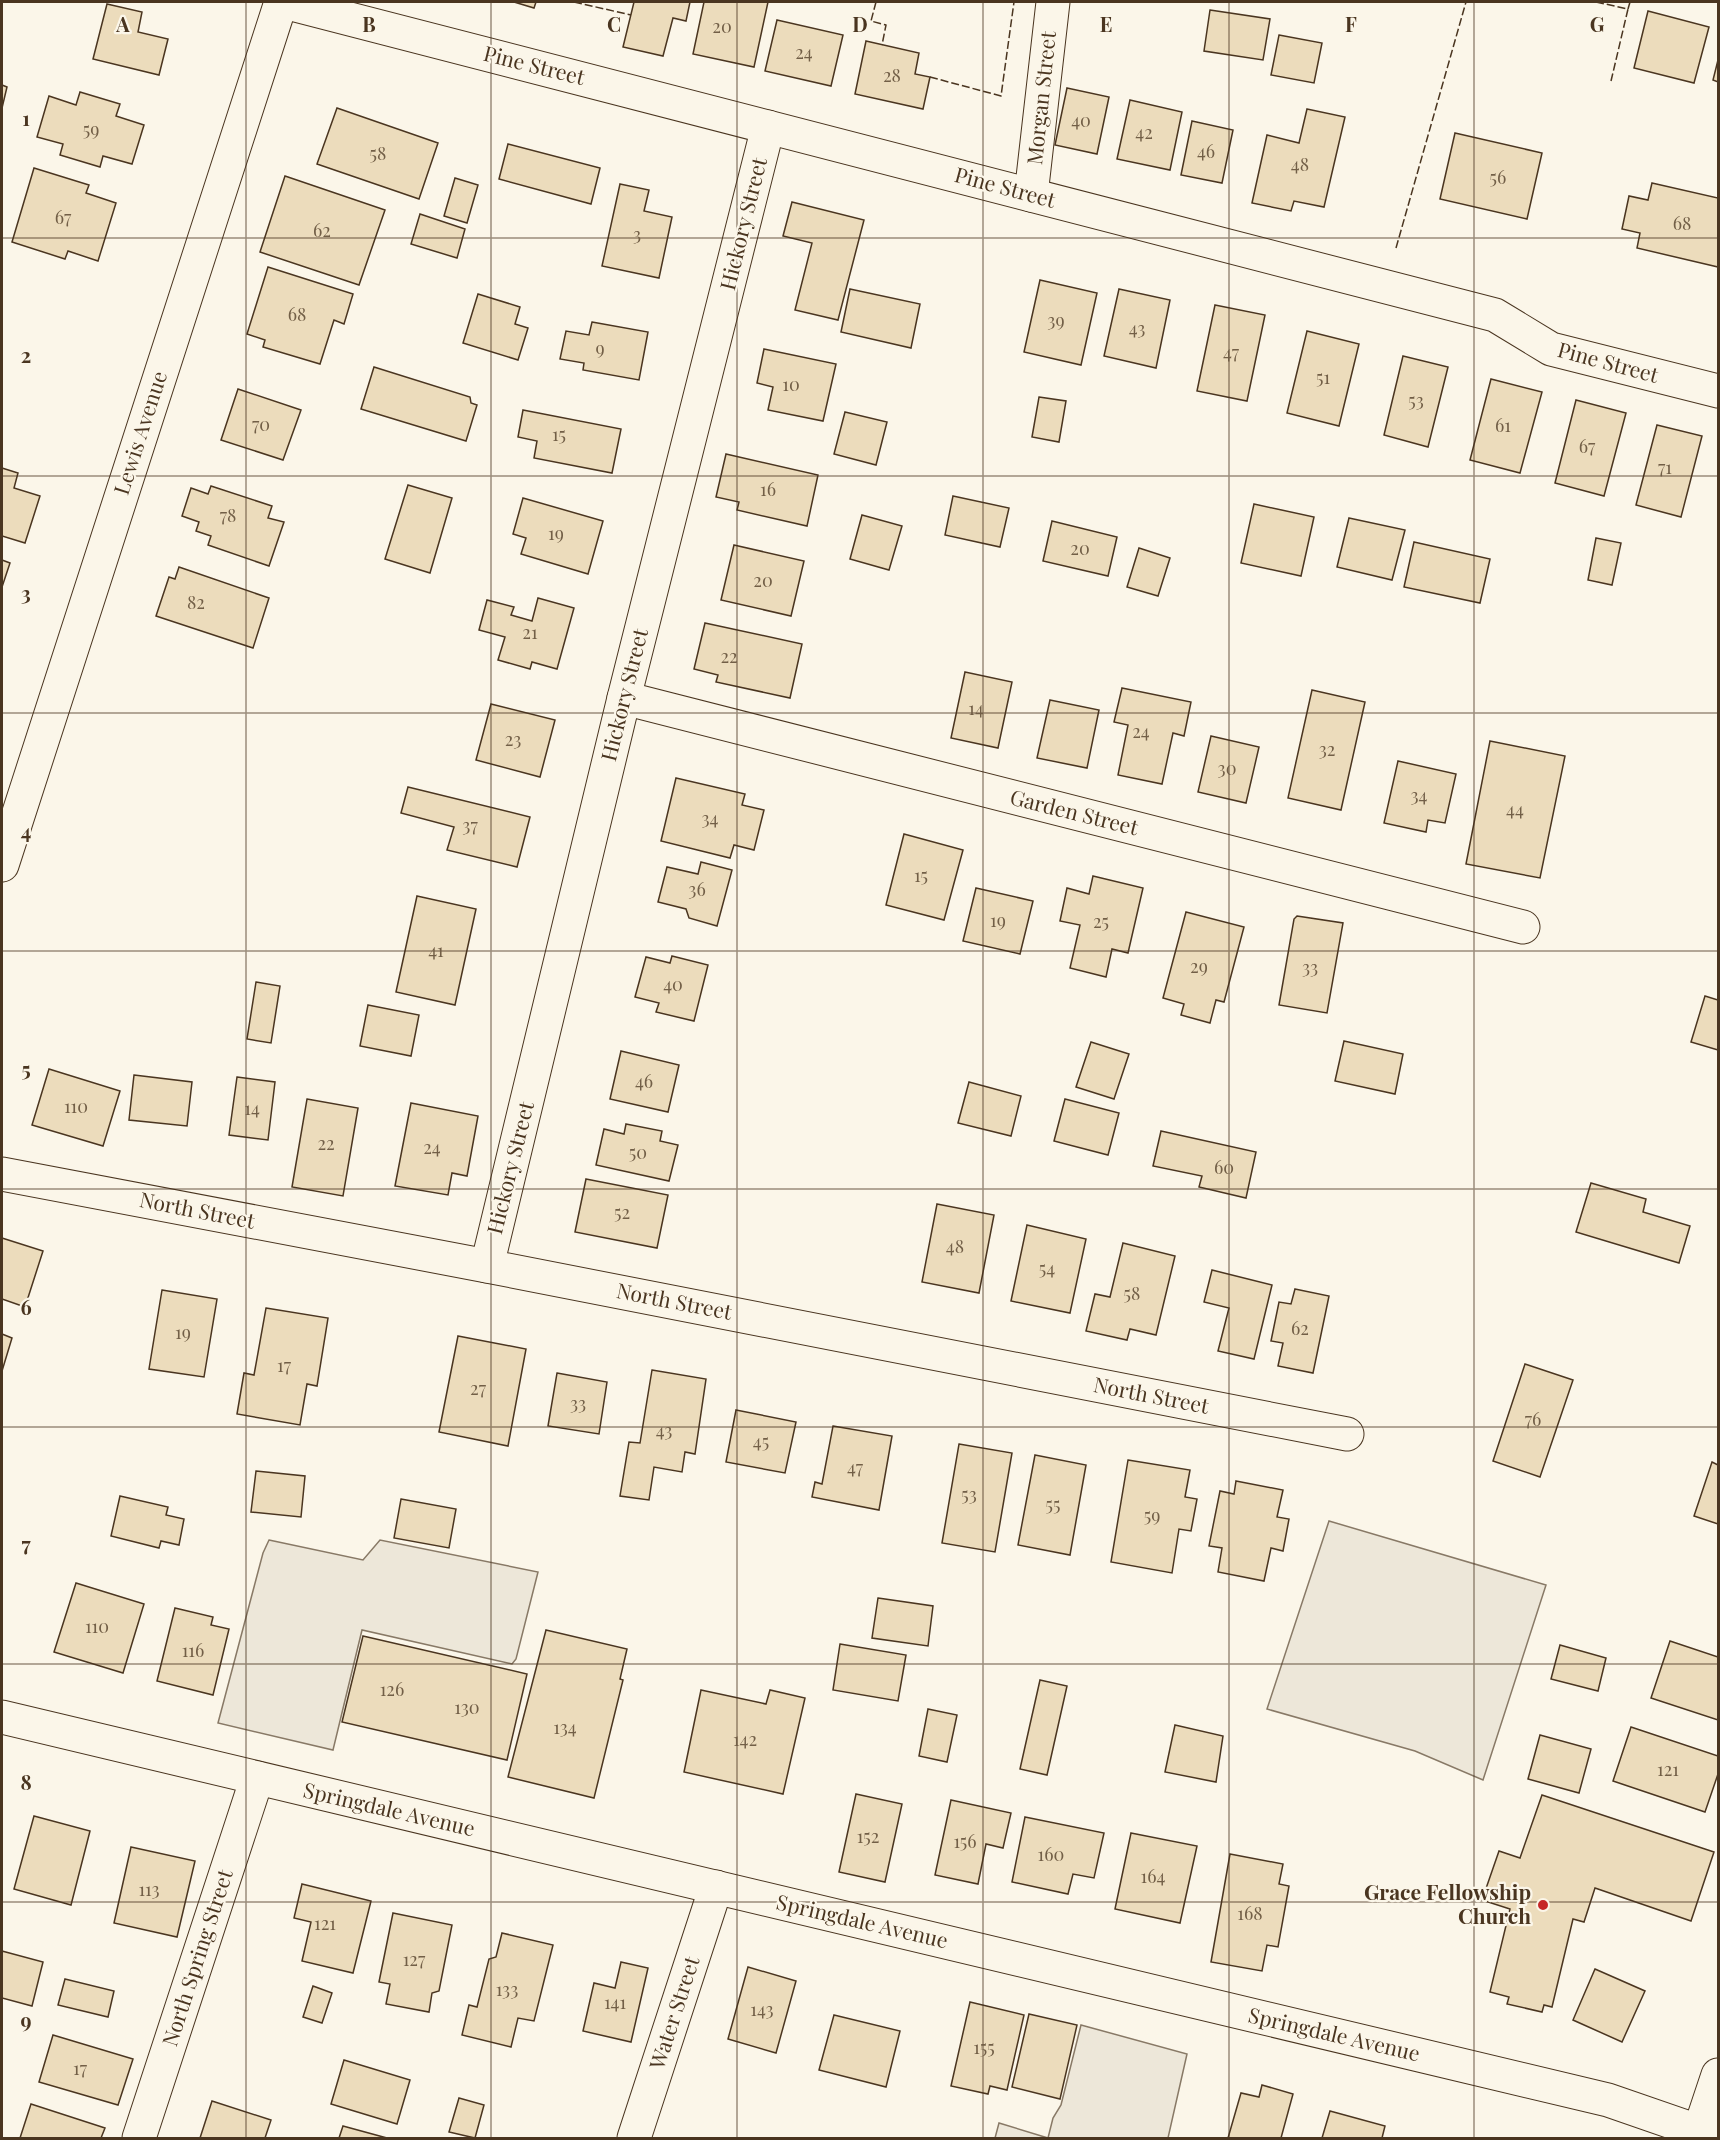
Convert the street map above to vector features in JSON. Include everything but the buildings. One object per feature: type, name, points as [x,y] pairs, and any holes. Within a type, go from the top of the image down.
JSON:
[{"type":"street","name":"Pine Street","points":[[282,2],[1495,315],[1551,349],[1719,391]]},
{"type":"street","name":"Lewis Avenue","points":[[2,865],[282,2]]},
{"type":"street","name":"Morgan Street","points":[[1031,195],[1053,2]]},
{"type":"street","name":"Hickory Street","points":[[487,1266],[624,698],[768,127]]},
{"type":"street","name":"Garden Street","points":[[624,698],[1523,927]]},
{"type":"street","name":"North Street","points":[[2,1174],[1347,1434]]},
{"type":"street","name":"Springdale Avenue","points":[[2,1717],[1608,2100],[1705,2135]]},
{"type":"street","name":"North Spring Street","points":[[139,2139],[257,1778]]},
{"type":"street","name":"Water Street","points":[[634,2139],[716,1887]]},
{"type":"street","points":[[1705,2135],[1719,2075]]},
{"type":"shaded area","points":[[1329,1521],[1546,1585],[1483,1780],[1415,1751],[1267,1709]]},
{"type":"shaded area","points":[[269,1540],[363,1560],[380,1540],[538,1572],[516,1659],[512,1664],[362,1630],[333,1750],[218,1723],[263,1553]]},
{"type":"shaded area","points":[[1081,2025],[1187,2054],[1168,2138],[1048,2138],[1053,2118],[1061,2105]]},
{"type":"shaded area","points":[[999,2123],[1048,2138],[995,2138]]},
{"type":"fence","points":[[574,2],[631,15]]},
{"type":"fence","points":[[876,2],[871,21],[886,25],[882,45]]},
{"type":"fence","points":[[930,77],[1001,96],[1014,2]]},
{"type":"fence","points":[[1396,248],[1466,2]]},
{"type":"fence","points":[[1596,2],[1628,9],[1611,81]]},
{"type":"fence","points":[[1628,9],[1630,2]]},
{"type":"place","name":"Grace Fellowship Church","points":[[1543,1905]]}]
